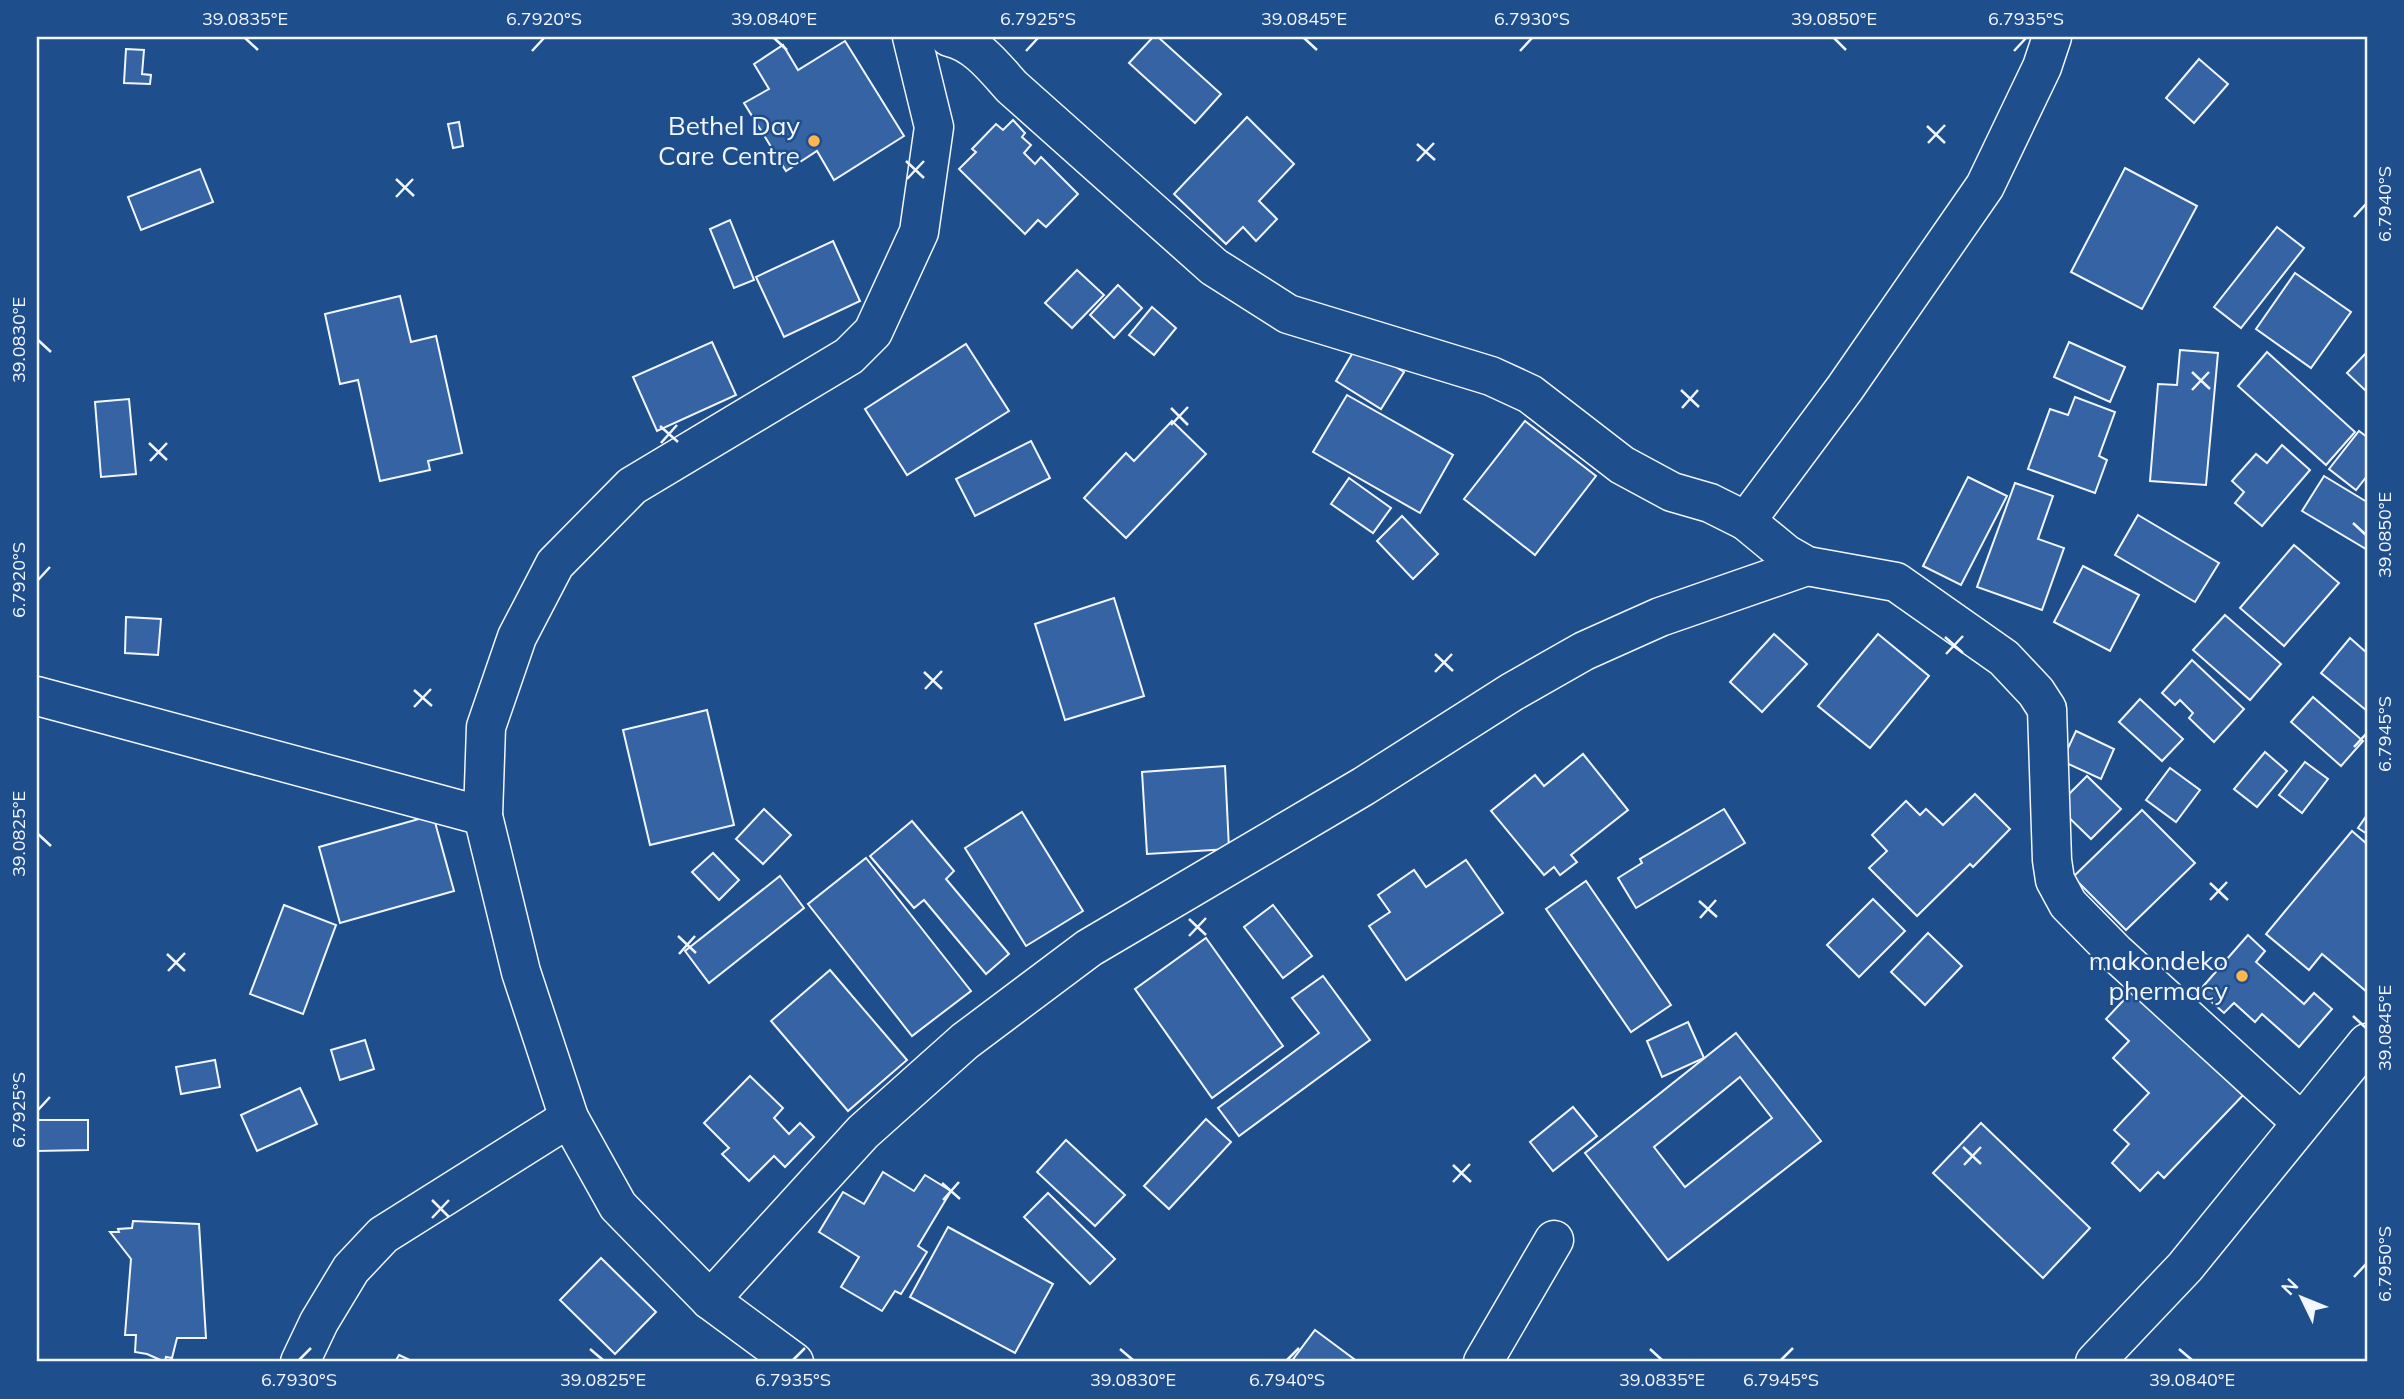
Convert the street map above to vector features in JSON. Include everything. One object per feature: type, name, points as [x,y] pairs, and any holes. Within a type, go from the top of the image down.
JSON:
[{"type":"street","points":[[794,1362],[710,1300],[618,1206],[569,1118],[521,972],[484,816],[486,727],[517,637],[555,564],[632,486],[849,356],[873,332],[919,232],[934,127],[912,37]]},
{"type":"street","points":[[949,37],[964,40],[990,62],[1012,87],[1214,267],[1288,314],[1491,376],[1530,394],[1622,465],[1672,492],[1710,503],[1746,521],[1786,554],[1807,566],[1896,582],[2004,658],[2036,692],[2047,709],[2052,860],[2055,880],[2068,904],[2116,953],[2301,1122]]},
{"type":"street","points":[[1746,521],[1845,388],[1985,186],[2042,67],[2052,37]]},
{"type":"street","points":[[710,1300],[863,1132],[965,1041],[1089,948],[1364,786],[1512,692],[1584,651],[1660,617],[1807,566]]},
{"type":"street","points":[[37,696],[484,816]]},
{"type":"street","points":[[2095,1362],[2185,1267],[2367,1043]]},
{"type":"street","points":[[300,1362],[319,1322],[351,1269],[383,1235],[569,1118]]},
{"type":"street","points":[[1483,1362],[1553,1240]]},
{"type":"building","points":[[1153,37],[1158,37],[1221,94],[1195,123],[1129,63]]},
{"type":"building","name":"Bethel Day Care Centre","points":[[845,41],[904,136],[834,180],[817,151],[786,171],[744,103],[769,89],[754,64],[783,45],[798,70]]},
{"type":"building","points":[[126,49],[144,50],[142,74],[151,75],[150,84],[124,83]]},
{"type":"building","points":[[2199,59],[2228,84],[2194,123],[2166,98]]},
{"type":"building","points":[[1247,117],[1294,164],[1259,201],[1277,219],[1256,241],[1243,227],[1226,244],[1174,194]]},
{"type":"building","points":[[1013,120],[1025,133],[1022,137],[1031,145],[1024,153],[1035,164],[1041,157],[1078,194],[1046,227],[1038,220],[1025,234],[959,169],[976,152],[972,149],[996,124],[1003,130]]},
{"type":"building","points":[[459,122],[463,146],[453,148],[448,124]]},
{"type":"building","points":[[2125,168],[2197,206],[2142,309],[2071,272]]},
{"type":"building","points":[[200,169],[213,202],[141,230],[128,197]]},
{"type":"building","points":[[730,220],[754,280],[734,288],[710,229]]},
{"type":"building","points":[[2277,227],[2304,248],[2241,328],[2214,307]]},
{"type":"building","points":[[833,241],[860,301],[784,337],[756,277]]},
{"type":"building","points":[[1077,270],[1104,295],[1072,328],[1045,303]]},
{"type":"building","points":[[2295,273],[2351,312],[2311,368],[2256,329]]},
{"type":"building","points":[[1118,285],[1142,308],[1114,338],[1090,315]]},
{"type":"building","points":[[400,296],[411,342],[436,336],[462,453],[428,461],[430,470],[380,481],[358,380],[340,384],[325,314]]},
{"type":"building","points":[[1152,307],[1176,328],[1154,355],[1129,335]]},
{"type":"building","points":[[712,342],[736,395],[657,431],[633,377]]},
{"type":"building","points":[[2069,342],[2125,367],[2110,402],[2054,377]]},
{"type":"building","points":[[966,344],[1009,411],[907,475],[865,409]]},
{"type":"building","points":[[1358,344],[1404,372],[1381,409],[1336,381]]},
{"type":"building","points":[[2180,350],[2218,353],[2206,485],[2150,481],[2158,384],[2177,385]]},
{"type":"building","points":[[2267,352],[2355,432],[2326,465],[2238,386]]},
{"type":"building","points":[[2367,352],[2367,392],[2347,373]]},
{"type":"building","points":[[1347,395],[1453,455],[1420,513],[1313,452]]},
{"type":"building","points":[[2075,397],[2115,412],[2099,456],[2107,460],[2095,493],[2028,469],[2050,409],[2068,415]]},
{"type":"building","points":[[129,399],[136,474],[101,477],[95,402]]},
{"type":"building","points":[[1172,421],[1206,454],[1126,538],[1084,498],[1126,453],[1134,461]]},
{"type":"building","points":[[1525,421],[1596,476],[1535,555],[1464,499]]},
{"type":"building","points":[[2359,431],[2367,437],[2367,476],[2356,490],[2329,469]]},
{"type":"building","points":[[1031,441],[1050,478],[975,516],[956,479]]},
{"type":"building","points":[[2282,445],[2310,470],[2262,526],[2235,503],[2244,492],[2232,481],[2256,454],[2267,463]]},
{"type":"building","points":[[2324,476],[2367,502],[2366,549],[2302,511]]},
{"type":"building","points":[[1968,477],[2007,496],[1961,585],[1923,566]]},
{"type":"building","points":[[1349,478],[1391,508],[1373,533],[1331,504]]},
{"type":"building","points":[[2015,483],[2053,496],[2038,539],[2064,548],[2042,610],[1977,587]]},
{"type":"building","points":[[2138,515],[2219,563],[2195,602],[2115,555]]},
{"type":"building","points":[[1402,516],[1438,554],[1413,579],[1377,541]]},
{"type":"building","points":[[2294,545],[2339,583],[2284,646],[2240,608]]},
{"type":"building","points":[[2083,566],[2139,595],[2110,651],[2054,622]]},
{"type":"building","points":[[1114,598],[1144,696],[1065,720],[1035,624]]},
{"type":"building","points":[[2225,615],[2281,664],[2250,700],[2193,650]]},
{"type":"building","points":[[126,617],[161,619],[158,655],[125,653]]},
{"type":"building","points":[[1774,634],[1807,664],[1762,712],[1730,682]]},
{"type":"building","points":[[1878,634],[1929,676],[1870,748],[1818,706]]},
{"type":"building","points":[[2350,638],[2367,653],[2367,711],[2321,673]]},
{"type":"building","points":[[2192,660],[2244,709],[2214,742],[2189,718],[2193,713],[2180,700],[2175,705],[2162,693]]},
{"type":"building","points":[[2313,697],[2363,741],[2341,766],[2291,722]]},
{"type":"building","points":[[2140,699],[2183,739],[2162,761],[2119,722]]},
{"type":"building","points":[[707,710],[734,825],[650,845],[623,730]]},
{"type":"building","points":[[2076,731],[2114,749],[2101,779],[2062,761]]},
{"type":"building","points":[[2265,752],[2287,771],[2257,807],[2234,789]]},
{"type":"building","points":[[1583,754],[1628,810],[1571,855],[1577,862],[1560,875],[1554,867],[1544,875],[1491,811],[1535,775],[1544,786]]},
{"type":"building","points":[[2305,762],[2328,779],[2302,813],[2279,795]]},
{"type":"building","points":[[1225,766],[1229,849],[1147,854],[1142,772]]},
{"type":"building","points":[[2170,768],[2200,790],[2176,822],[2146,800]]},
{"type":"building","points":[[2087,776],[2121,809],[2091,839],[2057,806]]},
{"type":"building","points":[[1975,794],[2010,829],[1973,867],[1970,864],[1917,916],[1869,868],[1887,851],[1872,835],[1906,801],[1920,815],[1926,809],[1943,825]]},
{"type":"building","points":[[764,809],[791,835],[763,864],[736,839]]},
{"type":"building","points":[[1724,809],[1745,843],[1636,908],[1618,878],[1642,863],[1640,859]]},
{"type":"building","points":[[2142,810],[2195,863],[2126,930],[2073,877]]},
{"type":"building","points":[[1022,812],[1083,911],[1026,946],[965,848]]},
{"type":"building","points":[[433,815],[454,891],[340,923],[319,847]]},
{"type":"building","points":[[2367,815],[2367,834],[2358,828]]},
{"type":"building","points":[[912,821],[954,871],[946,879],[1009,954],[986,974],[924,900],[914,908],[870,856]]},
{"type":"building","points":[[2352,831],[2367,844],[2367,992],[2322,954],[2309,970],[2266,934]]},
{"type":"building","points":[[713,853],[739,880],[719,900],[692,872]]},
{"type":"building","points":[[866,858],[971,991],[912,1036],[808,904]]},
{"type":"building","points":[[1466,860],[1503,913],[1406,980],[1369,926],[1390,912],[1378,895],[1414,870],[1426,887]]},
{"type":"building","points":[[780,876],[804,908],[709,983],[685,951]]},
{"type":"building","points":[[1586,881],[1671,1005],[1631,1032],[1546,909]]},
{"type":"building","points":[[1873,899],[1905,931],[1859,977],[1827,945]]},
{"type":"building","points":[[284,905],[336,925],[303,1014],[250,994]]},
{"type":"building","points":[[1273,905],[1312,956],[1283,978],[1244,927]]},
{"type":"building","points":[[1928,933],[1962,966],[1925,1005],[1891,972]]},
{"type":"building","name":"makondeko phermacy","points":[[2248,935],[2265,951],[2256,962],[2304,1004],[2314,993],[2332,1009],[2299,1047],[2262,1014],[2255,1022],[2234,1003],[2224,1013],[2199,991]]},
{"type":"building","points":[[1206,938],[1283,1046],[1212,1098],[1135,989]]},
{"type":"building","points":[[830,970],[907,1060],[848,1111],[771,1021]]},
{"type":"building","points":[[1323,976],[1370,1040],[1239,1136],[1218,1108],[1319,1033],[1292,998]]},
{"type":"building","points":[[2137,986],[2247,1091],[2164,1178],[2158,1172],[2140,1191],[2112,1163],[2129,1144],[2114,1130],[2149,1093],[2113,1058],[2129,1041],[2106,1019]]},
{"type":"building","points":[[1688,1022],[1704,1058],[1662,1077],[1647,1041]]},
{"type":"building","points":[[1736,1033],[1821,1141],[1668,1260],[1585,1153]],"holes":[[[1740,1077],[1772,1118],[1685,1187],[1654,1147]]]},
{"type":"building","points":[[365,1040],[374,1069],[340,1080],[331,1050]]},
{"type":"building","points":[[215,1060],[220,1087],[181,1094],[176,1067]]},
{"type":"building","points":[[750,1076],[783,1108],[774,1118],[789,1134],[800,1123],[814,1137],[785,1167],[774,1156],[749,1181],[722,1154],[729,1148],[704,1123]]},
{"type":"building","points":[[300,1088],[317,1124],[257,1151],[241,1115]]},
{"type":"building","points":[[1573,1107],[1597,1136],[1553,1171],[1530,1142]]},
{"type":"building","points":[[1206,1119],[1231,1142],[1169,1209],[1144,1186]]},
{"type":"building","points":[[37,1120],[88,1120],[88,1150],[37,1151]]},
{"type":"building","points":[[1981,1123],[2090,1228],[2043,1278],[1933,1173]]},
{"type":"building","points":[[1066,1140],[1125,1195],[1095,1226],[1037,1172]]},
{"type":"building","points":[[883,1172],[914,1191],[925,1175],[951,1191],[918,1246],[927,1252],[901,1294],[895,1291],[882,1311],[841,1287],[859,1257],[819,1232],[843,1192],[864,1204]]},
{"type":"building","points":[[1048,1193],[1115,1259],[1090,1284],[1024,1217]]},
{"type":"building","points":[[133,1221],[199,1224],[206,1338],[177,1338],[172,1358],[166,1357],[165,1362],[135,1352],[136,1335],[125,1335],[131,1259],[110,1232],[132,1228]]},
{"type":"building","points":[[948,1227],[1053,1284],[1015,1353],[910,1297]]},
{"type":"building","points":[[601,1258],[656,1312],[615,1354],[560,1300]]},
{"type":"building","points":[[1315,1330],[1358,1362],[1291,1362]]},
{"type":"building","points":[[399,1355],[414,1362],[395,1362]]},
{"type":"place","name":"Bethel Day Care Centre","points":[[814,141]]},
{"type":"place","name":"makondeko phermacy","points":[[2242,976]]}]
